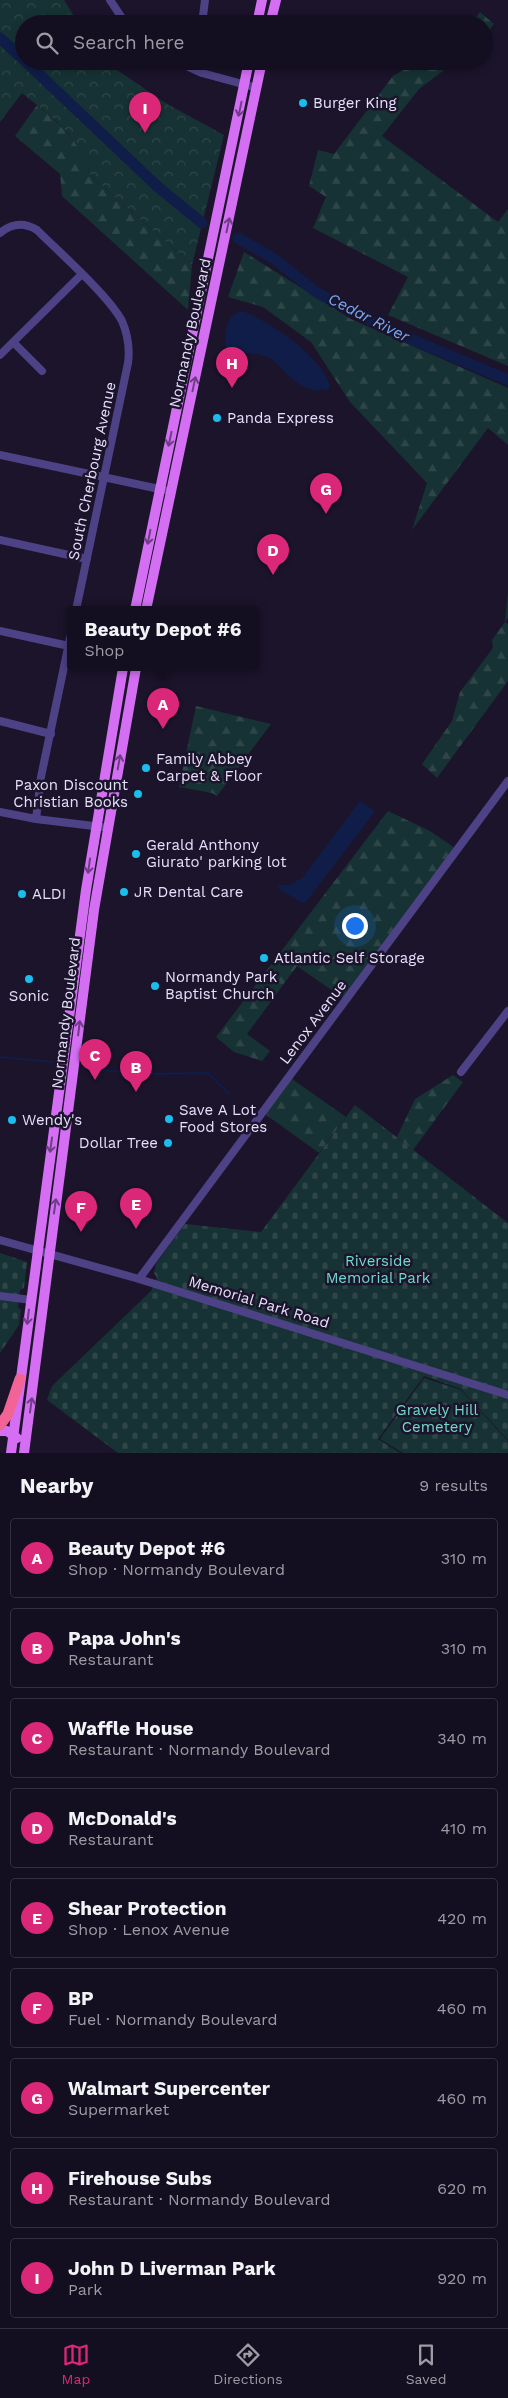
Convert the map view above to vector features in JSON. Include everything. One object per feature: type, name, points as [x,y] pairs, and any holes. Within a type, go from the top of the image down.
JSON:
[{"type":"highway","points":[[0,1425],[8,1414],[20,1379]]},
{"type":"main road","points":[[259,15],[262,0]]},
{"type":"main road","points":[[272,15],[276,0]]},
{"type":"main road","name":"Normandy Boulevard","points":[[136,606],[247,70]]},
{"type":"main road","name":"Normandy Boulevard","points":[[147,606],[260,70]]},
{"type":"main road","points":[[233,139],[236,144],[230,182],[234,192]]},
{"type":"main road","name":"Normandy Boulevard","points":[[11,1453],[30,1300],[95,827],[122,671]]},
{"type":"main road","name":"Normandy Boulevard","points":[[24,1449],[107,827],[135,671]]},
{"type":"main road","points":[[0,1431],[13,1434],[24,1449]]},
{"type":"street","points":[[110,0],[120,15]]},
{"type":"street","points":[[203,15],[205,0]]},
{"type":"street","points":[[204,70],[256,88]]},
{"type":"street","points":[[0,233],[6,228],[17,224],[30,226],[37,230],[81,275],[0,355]]},
{"type":"street","name":"South Cherbourg Avenue","points":[[77,606],[128,363],[128,337],[115,311],[81,275]]},
{"type":"street","points":[[13,342],[42,372]]},
{"type":"street","points":[[0,455],[171,492]]},
{"type":"street","points":[[0,540],[88,559]]},
{"type":"street","points":[[0,631],[67,642]]},
{"type":"street","points":[[36,820],[42,776],[67,657]]},
{"type":"street","points":[[0,721],[51,734]]},
{"type":"street","name":"Lenox Avenue","points":[[139,1278],[508,781]]},
{"type":"street","points":[[0,812],[36,820],[107,827]]},
{"type":"street","points":[[461,1072],[508,1011]]},
{"type":"street","name":"Memorial Park Road","points":[[0,1240],[37,1252],[139,1278],[508,1395]]},
{"type":"street","points":[[0,1296],[30,1300]]},
{"type":"green space","points":[[0,0],[64,0],[73,15],[15,15],[15,70],[117,70],[167,104],[224,135],[192,265],[91,176],[79,149],[64,128],[22,93],[0,122]]},
{"type":"green space","points":[[403,70],[444,70],[419,89],[382,136],[498,222],[508,209],[508,366],[388,315],[408,277],[313,228],[326,197],[309,186],[318,150],[334,154],[393,76]]},
{"type":"green space","points":[[37,105],[70,136],[82,153],[91,176],[192,265],[188,310],[62,196],[60,174],[15,136]]},
{"type":"green space","points":[[244,252],[351,319],[508,388],[508,445],[488,428],[412,530],[427,483],[350,402],[311,342],[263,307],[228,297]]},
{"type":"green space","points":[[508,593],[508,618],[505,622]]},
{"type":"green space","points":[[505,622],[508,624],[508,681],[437,778],[422,764],[452,721],[460,692],[493,648],[492,640]]},
{"type":"green space","points":[[196,706],[271,724],[217,796],[212,793],[179,787]]},
{"type":"green space","points":[[388,811],[430,831],[455,848],[343,998],[297,966],[247,1034],[270,1051],[262,1061],[234,1052],[216,1037]]},
{"type":"green space","points":[[453,1075],[463,1082],[413,1150],[397,1137],[415,1099]]},
{"type":"green space","points":[[292,1079],[346,1117],[319,1153],[265,1114]]},
{"type":"green space","name":"Riverside Memorial Park","points":[[355,1105],[508,1223],[508,1440],[461,1389],[424,1376],[378,1439],[400,1453],[118,1453],[47,1400],[52,1386],[151,1291],[157,1278],[154,1273],[156,1264],[185,1224],[261,1232]]},
{"type":"green space","points":[[0,1253],[27,1262],[24,1288],[20,1290],[18,1307],[21,1310],[19,1325],[0,1353]]},
{"type":"green space","name":"Gravely Hill Cemetery","points":[[424,1378],[461,1390],[508,1441],[508,1453],[403,1453],[380,1439]]},
{"type":"water","points":[[242,311],[253,315],[280,331],[307,353],[326,377],[330,388],[326,391],[320,389],[319,391],[301,385],[265,356],[227,349],[225,332],[227,326],[237,312]]},
{"type":"water","points":[[360,801],[374,810],[374,813],[306,902],[302,903],[279,889],[278,886],[291,884],[302,878]]},
{"type":"waterway","name":"Cedar River","points":[[0,38],[15,52]]},
{"type":"waterway","name":"Cedar River","points":[[34,70],[158,187],[202,223]]},
{"type":"waterway","name":"Cedar River","points":[[238,238],[273,258],[316,292],[340,305],[382,327],[508,380]]},
{"type":"waterway","points":[[0,1057],[53,1062]]},
{"type":"waterway","points":[[83,1068],[143,1074],[208,1073],[228,1093]]},
{"type":"place","name":"Burger King","points":[[303,103]]},
{"type":"place","name":"John D Liverman Park","points":[[145,133]]},
{"type":"place","name":"Firehouse Subs","points":[[232,388]]},
{"type":"place","name":"Panda Express","points":[[217,418]]},
{"type":"place","name":"Walmart Supercenter","points":[[326,514]]},
{"type":"place","name":"McDonald's","points":[[273,575]]},
{"type":"place","name":"Beauty Depot #6","points":[[163,729]]},
{"type":"place","name":"Family Abbey Carpet & Floor","points":[[146,768]]},
{"type":"place","name":"Paxon Discount Christian Books","points":[[138,794]]},
{"type":"place","name":"Gerald Anthony Giurato' parking lot","points":[[136,854]]},
{"type":"place","name":"JR Dental Care","points":[[124,892]]},
{"type":"place","name":"ALDI","points":[[22,894]]},
{"type":"place","name":"Atlantic Self Storage","points":[[264,958]]},
{"type":"place","name":"Sonic","points":[[29,979]]},
{"type":"place","name":"Normandy Park Baptist Church","points":[[155,986]]},
{"type":"place","name":"Waffle House","points":[[95,1080]]},
{"type":"place","name":"Papa John's","points":[[136,1092]]},
{"type":"place","name":"Save A Lot Food Stores","points":[[169,1119]]},
{"type":"place","name":"Wendy's","points":[[12,1120]]},
{"type":"place","name":"Dollar Tree","points":[[168,1143]]},
{"type":"place","name":"Shear Protection","points":[[136,1229]]},
{"type":"place","name":"BP","points":[[81,1232]]}]
